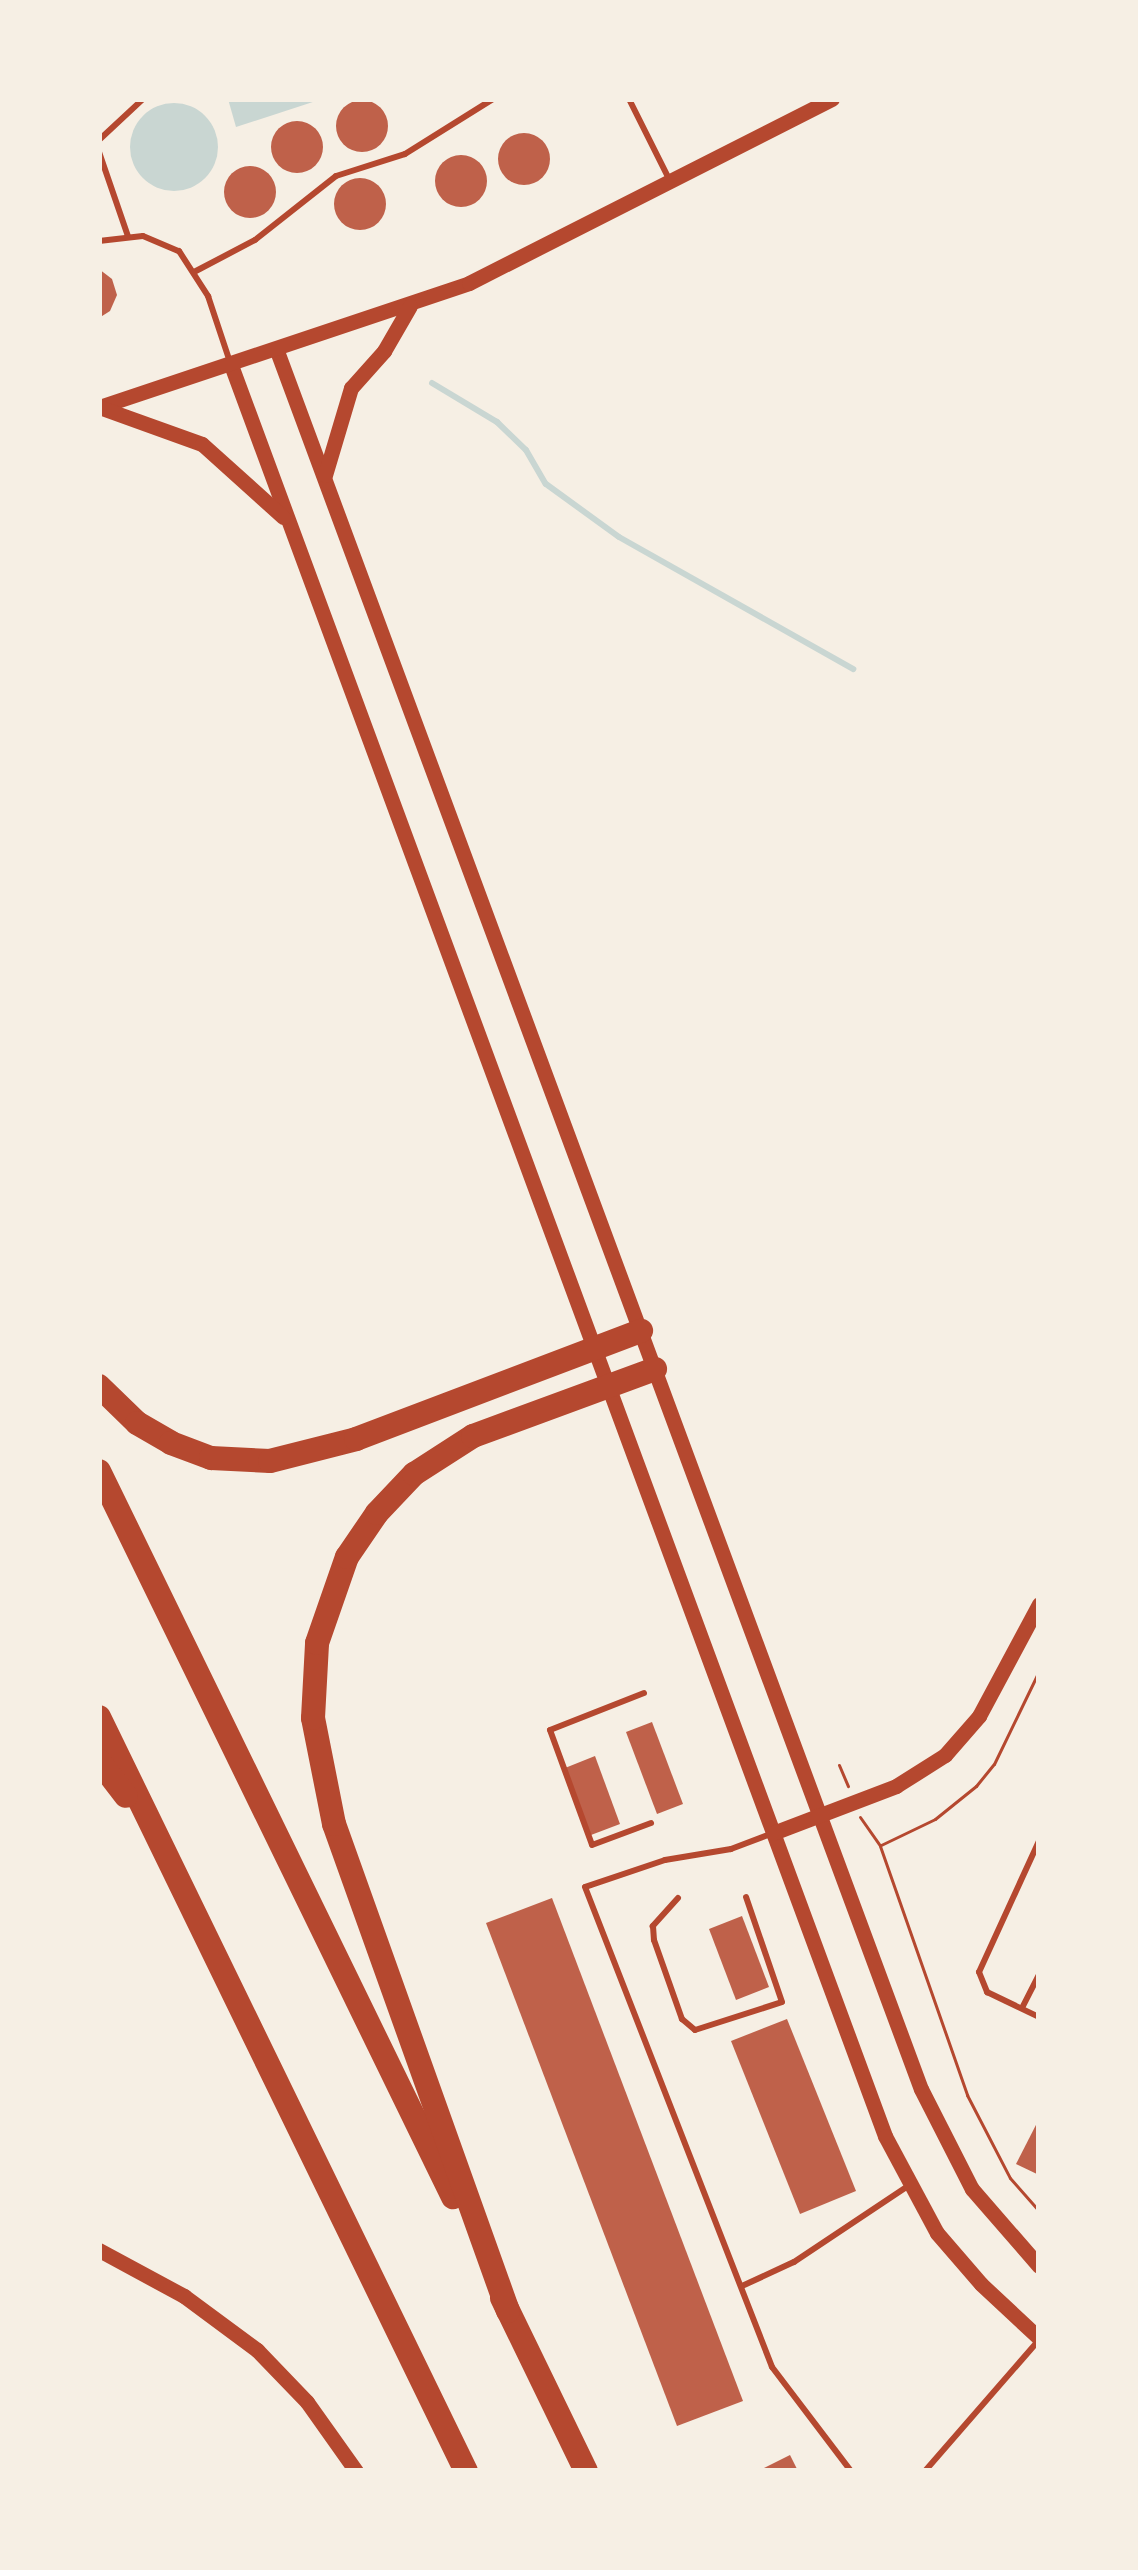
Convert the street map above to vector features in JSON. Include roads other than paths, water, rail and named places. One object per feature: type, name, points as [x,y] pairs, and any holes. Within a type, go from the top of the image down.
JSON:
[{"type":"highway","points":[[99,1386],[137,1423],[171,1443],[211,1458],[270,1461],[356,1439],[641,1331]]},
{"type":"highway","points":[[508,2311],[334,1824],[317,1753],[314,1670],[319,1632],[340,1572],[376,1513],[402,1486],[465,1440],[656,1369]]},
{"type":"highway","points":[[99,1471],[586,2471]]},
{"type":"highway","points":[[99,1717],[466,2471]]},
{"type":"highway","points":[[99,1761],[157,1835]]},
{"type":"street","points":[[99,407],[410,307],[507,265],[832,99]]},
{"type":"street","points":[[324,478],[350,388],[383,351],[410,307]]},
{"type":"street","points":[[277,351],[932,2118],[983,2206],[1039,2266]]},
{"type":"street","points":[[231,365],[592,1350],[908,2186],[958,2259],[1039,2338]]},
{"type":"street","points":[[99,407],[202,444],[286,518]]},
{"type":"street","points":[[772,1833],[909,1779],[961,1741],[1039,1604]]},
{"type":"street","points":[[99,2250],[184,2296],[256,2350],[308,2402],[356,2471]]},
{"type":"lane","points":[[124,99],[132,104]]},
{"type":"lane","points":[[99,140],[132,104],[143,99]]},
{"type":"lane","points":[[194,272],[255,240],[329,180],[405,154],[494,99]]},
{"type":"lane","points":[[629,99],[670,182]]},
{"type":"lane","points":[[99,152],[128,236]]},
{"type":"lane","points":[[99,241],[128,236],[164,241],[194,272],[231,365]]},
{"type":"lane","points":[[644,1693],[550,1730],[592,1845],[650,1823]]},
{"type":"lane","points":[[772,1833],[731,1850],[665,1860],[585,1887],[772,2367],[851,2471]]},
{"type":"lane","points":[[1039,1841],[979,1972],[987,1992],[1039,2017]]},
{"type":"lane","points":[[678,1898],[653,1926],[654,1940],[682,2019],[695,2030],[782,2002],[746,1897]]},
{"type":"lane","points":[[1022,2008],[1039,1974]]},
{"type":"lane","points":[[741,2287],[794,2261],[908,2186]]},
{"type":"lane","points":[[925,2471],[1039,2338]]},
{"type":"waterway","points":[[432,383],[497,422],[526,450],[546,484],[619,537],[853,669]]}]
